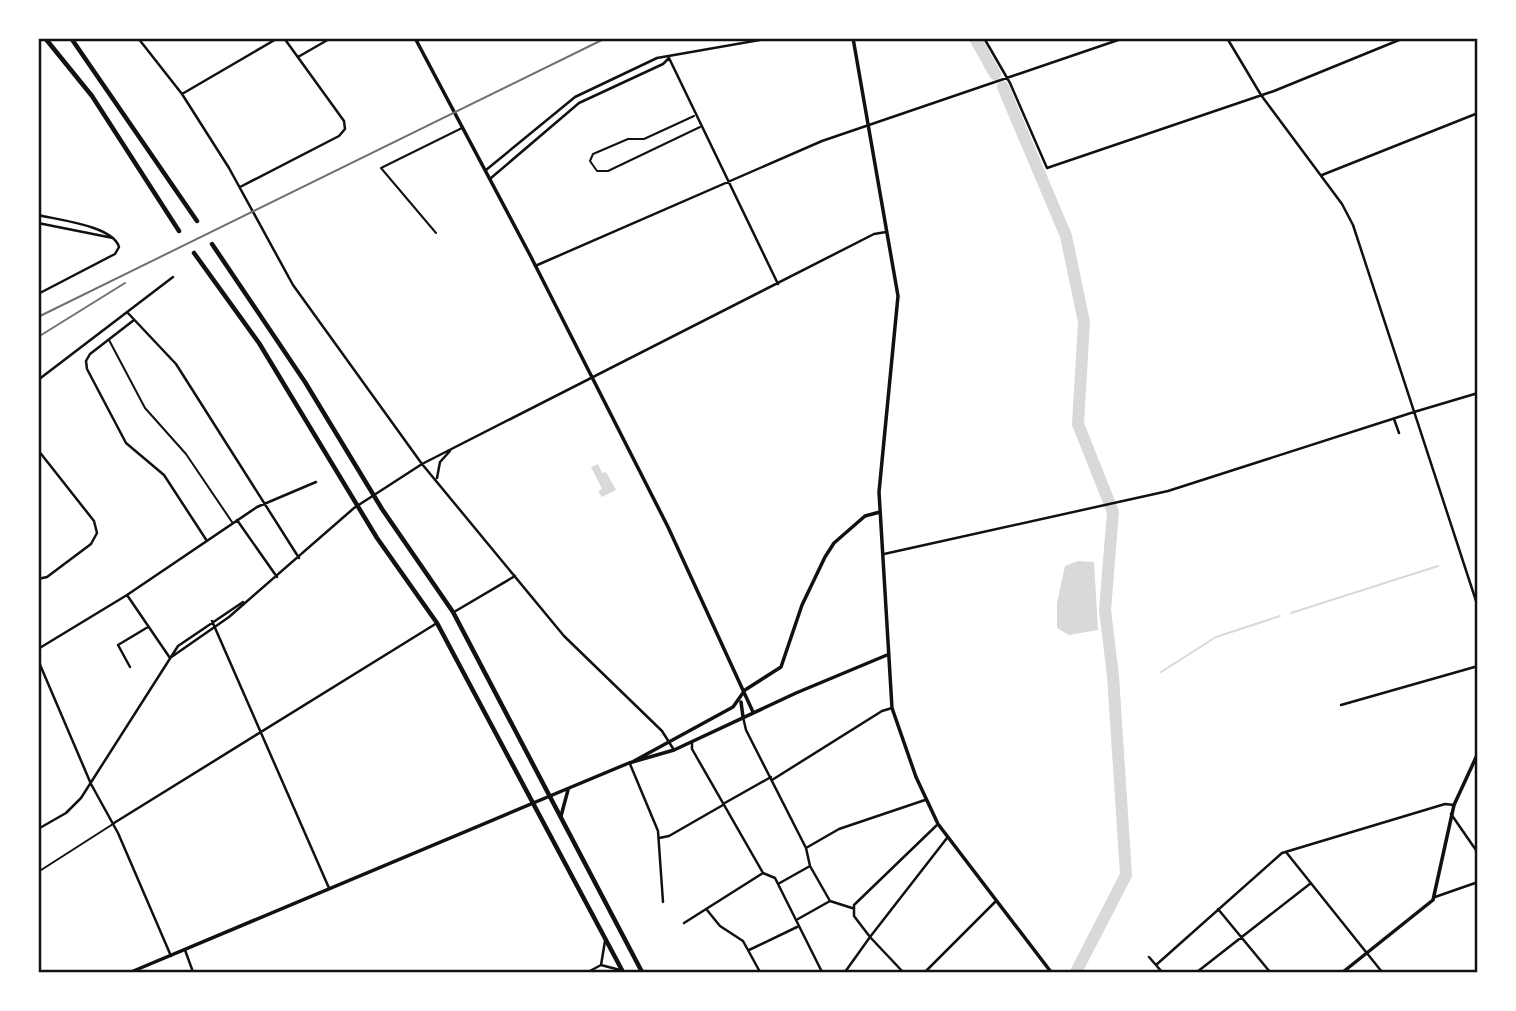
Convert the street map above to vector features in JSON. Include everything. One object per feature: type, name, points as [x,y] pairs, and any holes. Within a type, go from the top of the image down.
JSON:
[{"type":"main road","points":[[45,38],[92,96],[179,230]]},
{"type":"main road","points":[[71,38],[197,221]]},
{"type":"main road","points":[[212,244],[304,382],[373,495],[453,612],[642,972]]},
{"type":"main road","points":[[194,253],[274,367],[357,506],[437,623],[623,972]]},
{"type":"street","points":[[138,38],[182,94],[240,187],[293,285],[422,464],[571,643],[669,740],[674,750]]},
{"type":"street","points":[[182,94],[278,38]]},
{"type":"street","points":[[240,187],[339,136],[345,126],[284,38]]},
{"type":"street","points":[[298,57],[331,38]]},
{"type":"street","points":[[415,38],[668,527],[754,707],[752,713]]},
{"type":"street","points":[[485,170],[585,91],[641,64],[657,58],[771,38]]},
{"type":"street","points":[[853,38],[898,296],[880,472],[887,655],[892,708],[925,800],[938,824],[1051,972]]},
{"type":"street","points":[[984,38],[1047,168],[1261,94],[1404,38]]},
{"type":"street","points":[[535,266],[867,125],[1124,38]]},
{"type":"street","points":[[1227,38],[1261,94],[1353,225],[1478,607]]},
{"type":"street","points":[[669,58],[778,284]]},
{"type":"street","points":[[490,179],[563,116],[591,96],[663,64],[669,58]]},
{"type":"street","points":[[558,110],[563,116]]},
{"type":"street","points":[[1321,176],[1478,113]]},
{"type":"street","points":[[38,215],[100,230],[119,244],[117,253],[38,294]]},
{"type":"street","points":[[38,223],[113,238]]},
{"type":"street","points":[[170,658],[216,627],[357,506],[422,464],[878,233],[887,232]]},
{"type":"street","points":[[38,380],[173,277]]},
{"type":"street","points":[[127,312],[176,365],[299,558]]},
{"type":"street","points":[[134,320],[88,357],[87,369],[126,443],[164,475],[207,541]]},
{"type":"street","points":[[883,555],[1185,486],[1478,393]]},
{"type":"street","points":[[1394,419],[1399,433]]},
{"type":"street","points":[[38,579],[47,577],[91,544],[97,533],[94,521],[39,449]]},
{"type":"street","points":[[437,479],[440,462],[453,449]]},
{"type":"street","points":[[38,649],[127,595],[237,520],[317,482]]},
{"type":"street","points":[[629,764],[730,709],[740,700],[745,690],[781,667],[802,605],[825,557],[834,543],[865,516],[880,512]]},
{"type":"street","points":[[237,520],[277,577]]},
{"type":"street","points":[[453,612],[514,576]]},
{"type":"street","points":[[127,595],[170,658]]},
{"type":"street","points":[[38,829],[71,808],[90,784],[181,643],[244,602]]},
{"type":"street","points":[[212,621],[329,888]]},
{"type":"street","points":[[114,823],[437,623]]},
{"type":"street","points":[[130,667],[117,645],[148,627]]},
{"type":"street","points":[[131,972],[548,796],[629,764],[674,750],[796,693],[887,655]]},
{"type":"street","points":[[38,660],[90,784],[114,823],[170,956]]},
{"type":"street","points":[[1341,705],[1478,666]]},
{"type":"street","points":[[740,700],[746,730],[806,848],[810,866],[830,901],[852,908],[858,922],[903,972]]},
{"type":"street","points":[[660,838],[669,836],[892,708]]},
{"type":"street","points":[[692,742],[692,749],[763,873],[775,878],[798,919],[797,927],[822,972]]},
{"type":"street","points":[[1343,972],[1427,908],[1435,897],[1451,814],[1478,753]]},
{"type":"street","points":[[629,764],[660,838],[663,902]]},
{"type":"street","points":[[561,818],[569,788]]},
{"type":"street","points":[[806,848],[839,829],[925,800]]},
{"type":"street","points":[[1156,965],[1286,851],[1443,805],[1454,805]]},
{"type":"street","points":[[1451,814],[1478,853]]},
{"type":"street","points":[[852,908],[938,824]]},
{"type":"street","points":[[845,972],[947,838]]},
{"type":"street","points":[[1286,851],[1382,972]]},
{"type":"street","points":[[778,884],[810,866]]},
{"type":"street","points":[[684,923],[763,873]]},
{"type":"street","points":[[1435,897],[1478,882]]},
{"type":"street","points":[[1197,972],[1311,883]]},
{"type":"street","points":[[798,919],[830,901]]},
{"type":"street","points":[[925,972],[996,901]]},
{"type":"street","points":[[1218,909],[1270,972]]},
{"type":"street","points":[[706,910],[720,926],[741,939],[760,972]]},
{"type":"street","points":[[749,950],[797,927]]},
{"type":"street","points":[[587,972],[601,965],[605,957],[605,938]]},
{"type":"street","points":[[185,950],[193,972]]},
{"type":"street","points":[[1149,957],[1162,972]]},
{"type":"street","points":[[601,965],[623,972]]},
{"type":"lane","points":[[695,116],[644,139],[628,139],[593,154],[590,161],[595,169],[604,172],[700,127]]},
{"type":"lane","points":[[436,233],[380,168],[463,128]]},
{"type":"lane","points":[[109,340],[145,408],[186,454],[233,523]]},
{"type":"lane","points":[[38,872],[114,823]]},
{"type":"shaded area","points":[[598,464],[616,490],[602,497],[598,491],[602,489],[591,467]]},
{"type":"shaded area","points":[[1078,561],[1094,562],[1098,630],[1069,635],[1057,628],[1057,603],[1065,566]]},
{"type":"waterway","points":[[975,38],[995,74]]},
{"type":"waterway","points":[[1003,87],[1066,236],[1084,322],[1078,424],[1113,512],[1105,610],[1113,676],[1126,875],[1076,972]]},
{"type":"waterway","points":[[1291,613],[1438,566]]},
{"type":"waterway","points":[[1161,672],[1216,637],[1280,616]]},
{"type":"railway","points":[[38,317],[606,38]]},
{"type":"railway","points":[[38,337],[125,283]]}]
